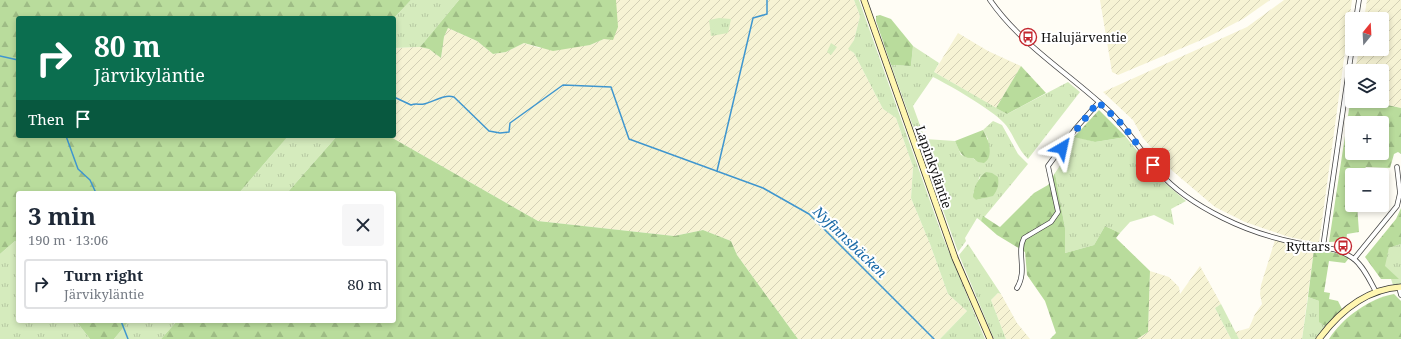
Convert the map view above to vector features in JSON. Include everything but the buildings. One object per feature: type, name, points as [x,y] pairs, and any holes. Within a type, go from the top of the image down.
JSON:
[{"type":"main road","name":"Lapinkyläntie","points":[[864,0],[952,252],[990,339]]},
{"type":"main road","points":[[1319,339],[1340,315],[1355,303],[1376,292],[1400,287]]},
{"type":"street","points":[[990,0],[1021,35],[1122,124],[1160,173],[1174,187],[1193,201],[1224,218],[1258,232],[1285,240],[1341,252],[1354,259],[1366,273],[1376,292]]},
{"type":"street","points":[[1357,12],[1359,0]]},
{"type":"street","points":[[1323,247],[1351,56]]},
{"type":"street","points":[[1017,288],[1021,280],[1023,265],[1021,246],[1024,238],[1051,222],[1058,212],[1048,166],[1076,128],[1098,102]]},
{"type":"street","points":[[1354,259],[1397,206],[1400,192],[1397,167]]},
{"type":"street","points":[[1400,287],[1401,295]]},
{"type":"shaded area","points":[[616,0],[854,0],[860,16],[854,40],[849,49],[854,53],[883,109],[896,118],[913,167],[911,198],[948,294],[967,311],[940,339],[798,339],[737,255],[731,241],[703,230],[674,236],[538,221],[393,138],[396,138],[396,48],[420,47],[429,49],[441,58],[444,37],[448,28],[477,41],[493,54],[506,52],[524,43],[539,48],[590,45],[604,39]]},
{"type":"shaded area","points":[[1100,0],[1270,0],[1243,19],[1206,38],[1118,75],[1112,72]]},
{"type":"shaded area","points":[[1284,0],[1352,0],[1350,12],[1345,12],[1345,52],[1319,243],[1289,237],[1245,222],[1215,207],[1169,168],[1143,138],[1133,120],[1103,92],[1247,27]]},
{"type":"shaded area","points":[[1367,0],[1401,0],[1401,108],[1389,105],[1389,64],[1356,64],[1358,56],[1389,56],[1389,12],[1365,12]]},
{"type":"shaded area","points":[[958,33],[988,51],[1021,66],[996,108],[934,72]]},
{"type":"shaded area","points":[[1275,240],[1314,249],[1302,339],[1239,339],[1235,332],[1249,328],[1255,314],[1262,304],[1260,294],[1261,285]]},
{"type":"shaded area","points":[[1200,266],[1221,304],[1215,308],[1231,339],[1137,339],[1148,332],[1150,271],[1169,277],[1179,287],[1180,294]]},
{"type":"shaded area","points":[[998,293],[1001,294],[1017,323],[1030,339],[1006,339],[991,300]]},
{"type":"green space","points":[[0,0],[411,0],[396,16],[16,16],[16,138],[286,138],[241,191],[16,191],[16,242],[15,241],[0,254]]},
{"type":"green space","points":[[411,0],[459,0],[420,47],[396,48],[396,16]]},
{"type":"green space","points":[[459,0],[616,0],[618,27],[613,40],[604,39],[590,45],[553,51],[524,43],[506,52],[493,54],[477,41],[448,28],[444,37],[441,58],[429,49],[420,47]]},
{"type":"green space","points":[[854,0],[859,0],[942,235],[985,339],[940,339],[967,311],[948,294],[911,198],[913,167],[896,118],[883,109],[854,53],[848,49],[854,40],[860,16]]},
{"type":"green space","points":[[880,15],[891,19],[913,46],[911,66],[891,65],[876,21],[876,16]]},
{"type":"green space","points":[[719,18],[731,19],[728,33],[711,36],[709,20]]},
{"type":"green space","points":[[831,43],[837,47],[831,55],[827,52]]},
{"type":"green space","points":[[913,46],[939,63],[934,72],[1007,114],[1068,82],[1080,92],[1028,159],[1021,151],[1007,127],[998,117],[970,98],[933,77],[913,106],[925,139],[955,141],[961,155],[973,158],[975,160],[988,139],[983,130],[993,121],[1002,125],[1018,154],[1028,164],[981,221],[977,218],[965,238],[966,241],[958,252],[891,65],[911,66]],"holes":[[[980,176],[984,198],[976,200],[973,193]]]},
{"type":"green space","points":[[1021,66],[1046,93],[1007,114],[996,108]]},
{"type":"green space","points":[[1389,105],[1401,108],[1401,154],[1398,152],[1394,154],[1390,168],[1345,168],[1345,212],[1358,212],[1359,232],[1347,234],[1346,241],[1329,242],[1345,136],[1345,160],[1389,160],[1389,116],[1348,116],[1349,108],[1389,108]]},
{"type":"green space","points":[[1099,110],[1126,137],[1095,142],[1074,137]]},
{"type":"green space","points":[[983,130],[990,147],[989,156],[984,163],[978,162],[973,158],[963,155],[959,151],[955,141]]},
{"type":"green space","points":[[1074,136],[1095,142],[1126,137],[1158,177],[1186,201],[1171,209],[1174,225],[1154,215],[1130,222],[1120,233],[1105,226],[1094,245],[1065,253],[1065,228],[1055,173],[1069,152],[1065,148]]},
{"type":"green space","points":[[203,138],[335,138],[289,191],[241,191],[276,150]]},
{"type":"green space","points":[[335,138],[393,138],[538,221],[674,236],[703,230],[731,241],[737,255],[798,339],[161,339],[175,323],[396,323],[396,191],[289,191]]},
{"type":"green space","points":[[986,172],[992,173],[998,177],[997,189],[993,196],[976,200],[973,197],[975,187],[978,180]]},
{"type":"green space","points":[[1055,173],[1065,228],[1065,253],[1094,245],[1105,226],[1120,233],[1116,238],[1150,271],[1148,332],[1137,339],[1050,339],[1056,333],[1045,301],[1027,275],[1025,252],[997,235],[981,221],[983,216],[1000,227],[1034,193],[1048,185]]},
{"type":"green space","points":[[1401,208],[1401,244],[1389,248],[1385,266],[1399,279],[1381,279],[1365,257],[1396,219]]},
{"type":"green space","points":[[15,241],[16,242],[16,323],[78,323],[90,339],[0,339],[0,254]]},
{"type":"green space","points":[[968,244],[1001,294],[998,293],[991,300],[1006,339],[994,339],[959,255]]},
{"type":"green space","points":[[1401,244],[1401,285],[1393,285],[1391,279],[1398,279],[1384,266],[1389,248]]},
{"type":"green space","points":[[1314,249],[1340,254],[1349,258],[1345,263],[1329,261],[1324,292],[1330,293],[1329,299],[1338,301],[1342,309],[1325,326],[1319,322],[1319,301],[1308,297]]},
{"type":"green space","points":[[1394,294],[1401,301],[1401,339],[1329,339],[1341,324],[1357,310],[1366,304]]},
{"type":"green space","points":[[1308,297],[1319,301],[1320,322],[1325,326],[1316,339],[1302,339]]},
{"type":"green space","points":[[1221,304],[1239,339],[1231,339],[1215,308]]},
{"type":"green space","points":[[78,323],[127,323],[114,339],[90,339]]},
{"type":"green space","points":[[127,323],[175,323],[161,339],[114,339]]},
{"type":"waterway","name":"Nyfinnsbäcken","points":[[717,171],[753,18],[767,14],[767,0]]},
{"type":"waterway","points":[[0,56],[16,60]]},
{"type":"waterway","name":"Nyfinnsbäcken","points":[[396,98],[411,105],[428,103],[442,97],[454,97],[489,131],[500,133],[509,132],[510,123],[563,85],[611,87],[629,139],[763,188],[809,214],[934,339]]},
{"type":"waterway","points":[[67,138],[78,169],[90,180],[95,191]]},
{"type":"waterway","points":[[122,323],[128,339]]},
{"type":"place","name":"Halujärventie","points":[[1028,37]]},
{"type":"place","name":"Ryttars","points":[[1343,246]]},
{"type":"route","points":[[1062,148],[1076,128],[1098,102],[1122,124],[1153,165]]}]
